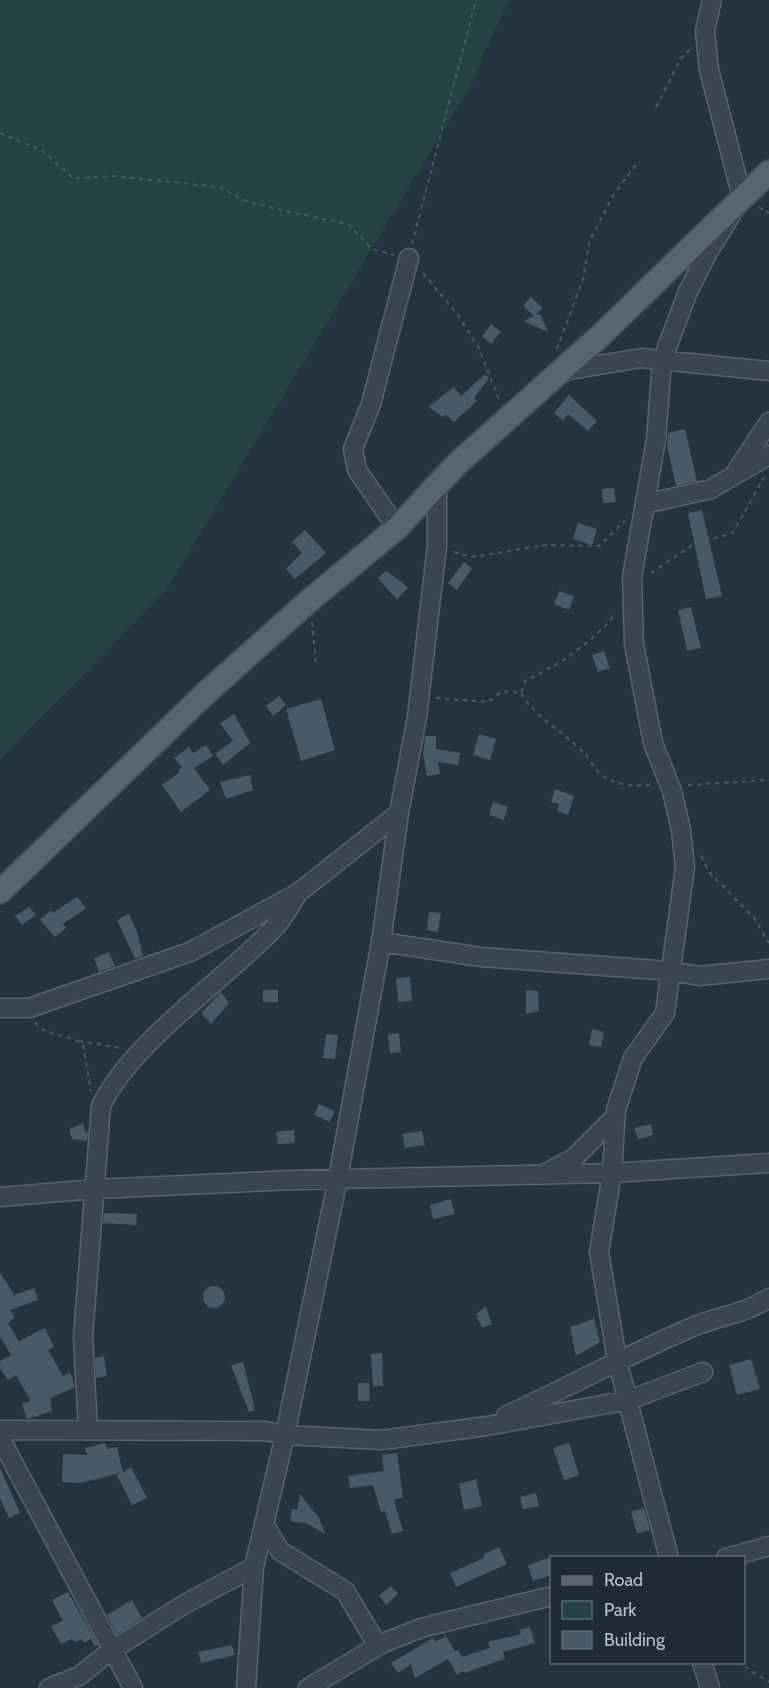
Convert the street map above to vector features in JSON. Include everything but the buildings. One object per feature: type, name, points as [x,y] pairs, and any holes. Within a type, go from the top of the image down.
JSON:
[{"type":"main road","points":[[0,892],[207,693],[310,600],[397,528],[507,418],[556,372],[600,336],[769,172]]},
{"type":"street","points":[[669,1556],[617,1360],[599,1252],[612,1173],[616,1116],[633,1058],[665,1013],[686,867],[681,830],[668,781],[653,743],[640,677],[634,644],[632,577],[656,440],[662,362],[687,294],[707,254],[742,197],[709,70],[705,31],[712,0]]},
{"type":"street","points":[[397,528],[357,470],[353,449],[371,404],[409,258]]},
{"type":"street","points":[[556,372],[641,358],[662,362],[769,371]]},
{"type":"street","points":[[735,474],[769,422]]},
{"type":"street","points":[[644,511],[711,489],[769,455]]},
{"type":"street","points":[[246,1688],[254,1567],[285,1435],[338,1178],[381,942],[418,698],[437,546],[437,486]]},
{"type":"street","points":[[0,1008],[29,1008],[190,952],[298,893],[399,813]]},
{"type":"street","points":[[88,1430],[83,1337],[101,1106],[106,1095],[144,1048],[276,926],[298,893]]},
{"type":"street","points":[[381,942],[481,957],[671,971],[699,976],[769,969]]},
{"type":"street","points":[[545,1174],[574,1158],[616,1116]]},
{"type":"street","points":[[0,1197],[95,1189],[338,1178],[612,1173],[769,1163]]},
{"type":"street","points":[[487,1426],[617,1360],[693,1327],[751,1310],[769,1298]]},
{"type":"street","points":[[0,1430],[264,1431],[285,1435],[382,1440],[487,1426],[629,1400],[703,1372]]},
{"type":"street","points":[[0,1438],[133,1688]]},
{"type":"street","points":[[264,1524],[280,1551],[345,1591],[378,1646]]},
{"type":"street","points":[[730,1556],[769,1546]]},
{"type":"street","points":[[49,1688],[79,1676],[112,1650],[183,1605],[254,1567]]},
{"type":"street","points":[[313,1687],[378,1646],[421,1628],[550,1596]]},
{"type":"street","points":[[703,1664],[710,1688]]},
{"type":"path","points":[[409,258],[476,0]]},
{"type":"path","points":[[656,107],[680,60],[705,31]]},
{"type":"path","points":[[0,133],[43,151],[73,178],[113,176],[220,187],[243,200],[284,212],[348,224],[372,249],[409,258],[457,314],[478,346],[507,418]]},
{"type":"path","points":[[556,372],[554,356],[583,279],[590,240],[614,194],[639,162]]},
{"type":"path","points":[[769,470],[733,533],[694,544],[646,576],[605,627],[547,671],[525,681],[521,693],[528,706],[543,715],[583,752],[602,776],[618,783],[645,785],[668,781],[694,786],[769,780]]},
{"type":"path","points":[[437,546],[471,557],[545,544],[598,546],[624,521],[644,511]]},
{"type":"path","points":[[310,600],[316,664]]},
{"type":"path","points":[[418,698],[488,702],[501,691],[521,693]]},
{"type":"path","points":[[699,854],[710,872],[754,918],[769,943]]},
{"type":"path","points":[[29,1008],[37,1025],[52,1034],[124,1049],[144,1048]]},
{"type":"path","points":[[78,1040],[87,1059],[87,1078],[90,1090],[101,1106]]},
{"type":"path","points":[[740,1664],[769,1682]]},
{"type":"green space","points":[[0,0],[508,0],[470,86],[164,593],[0,759]]}]
